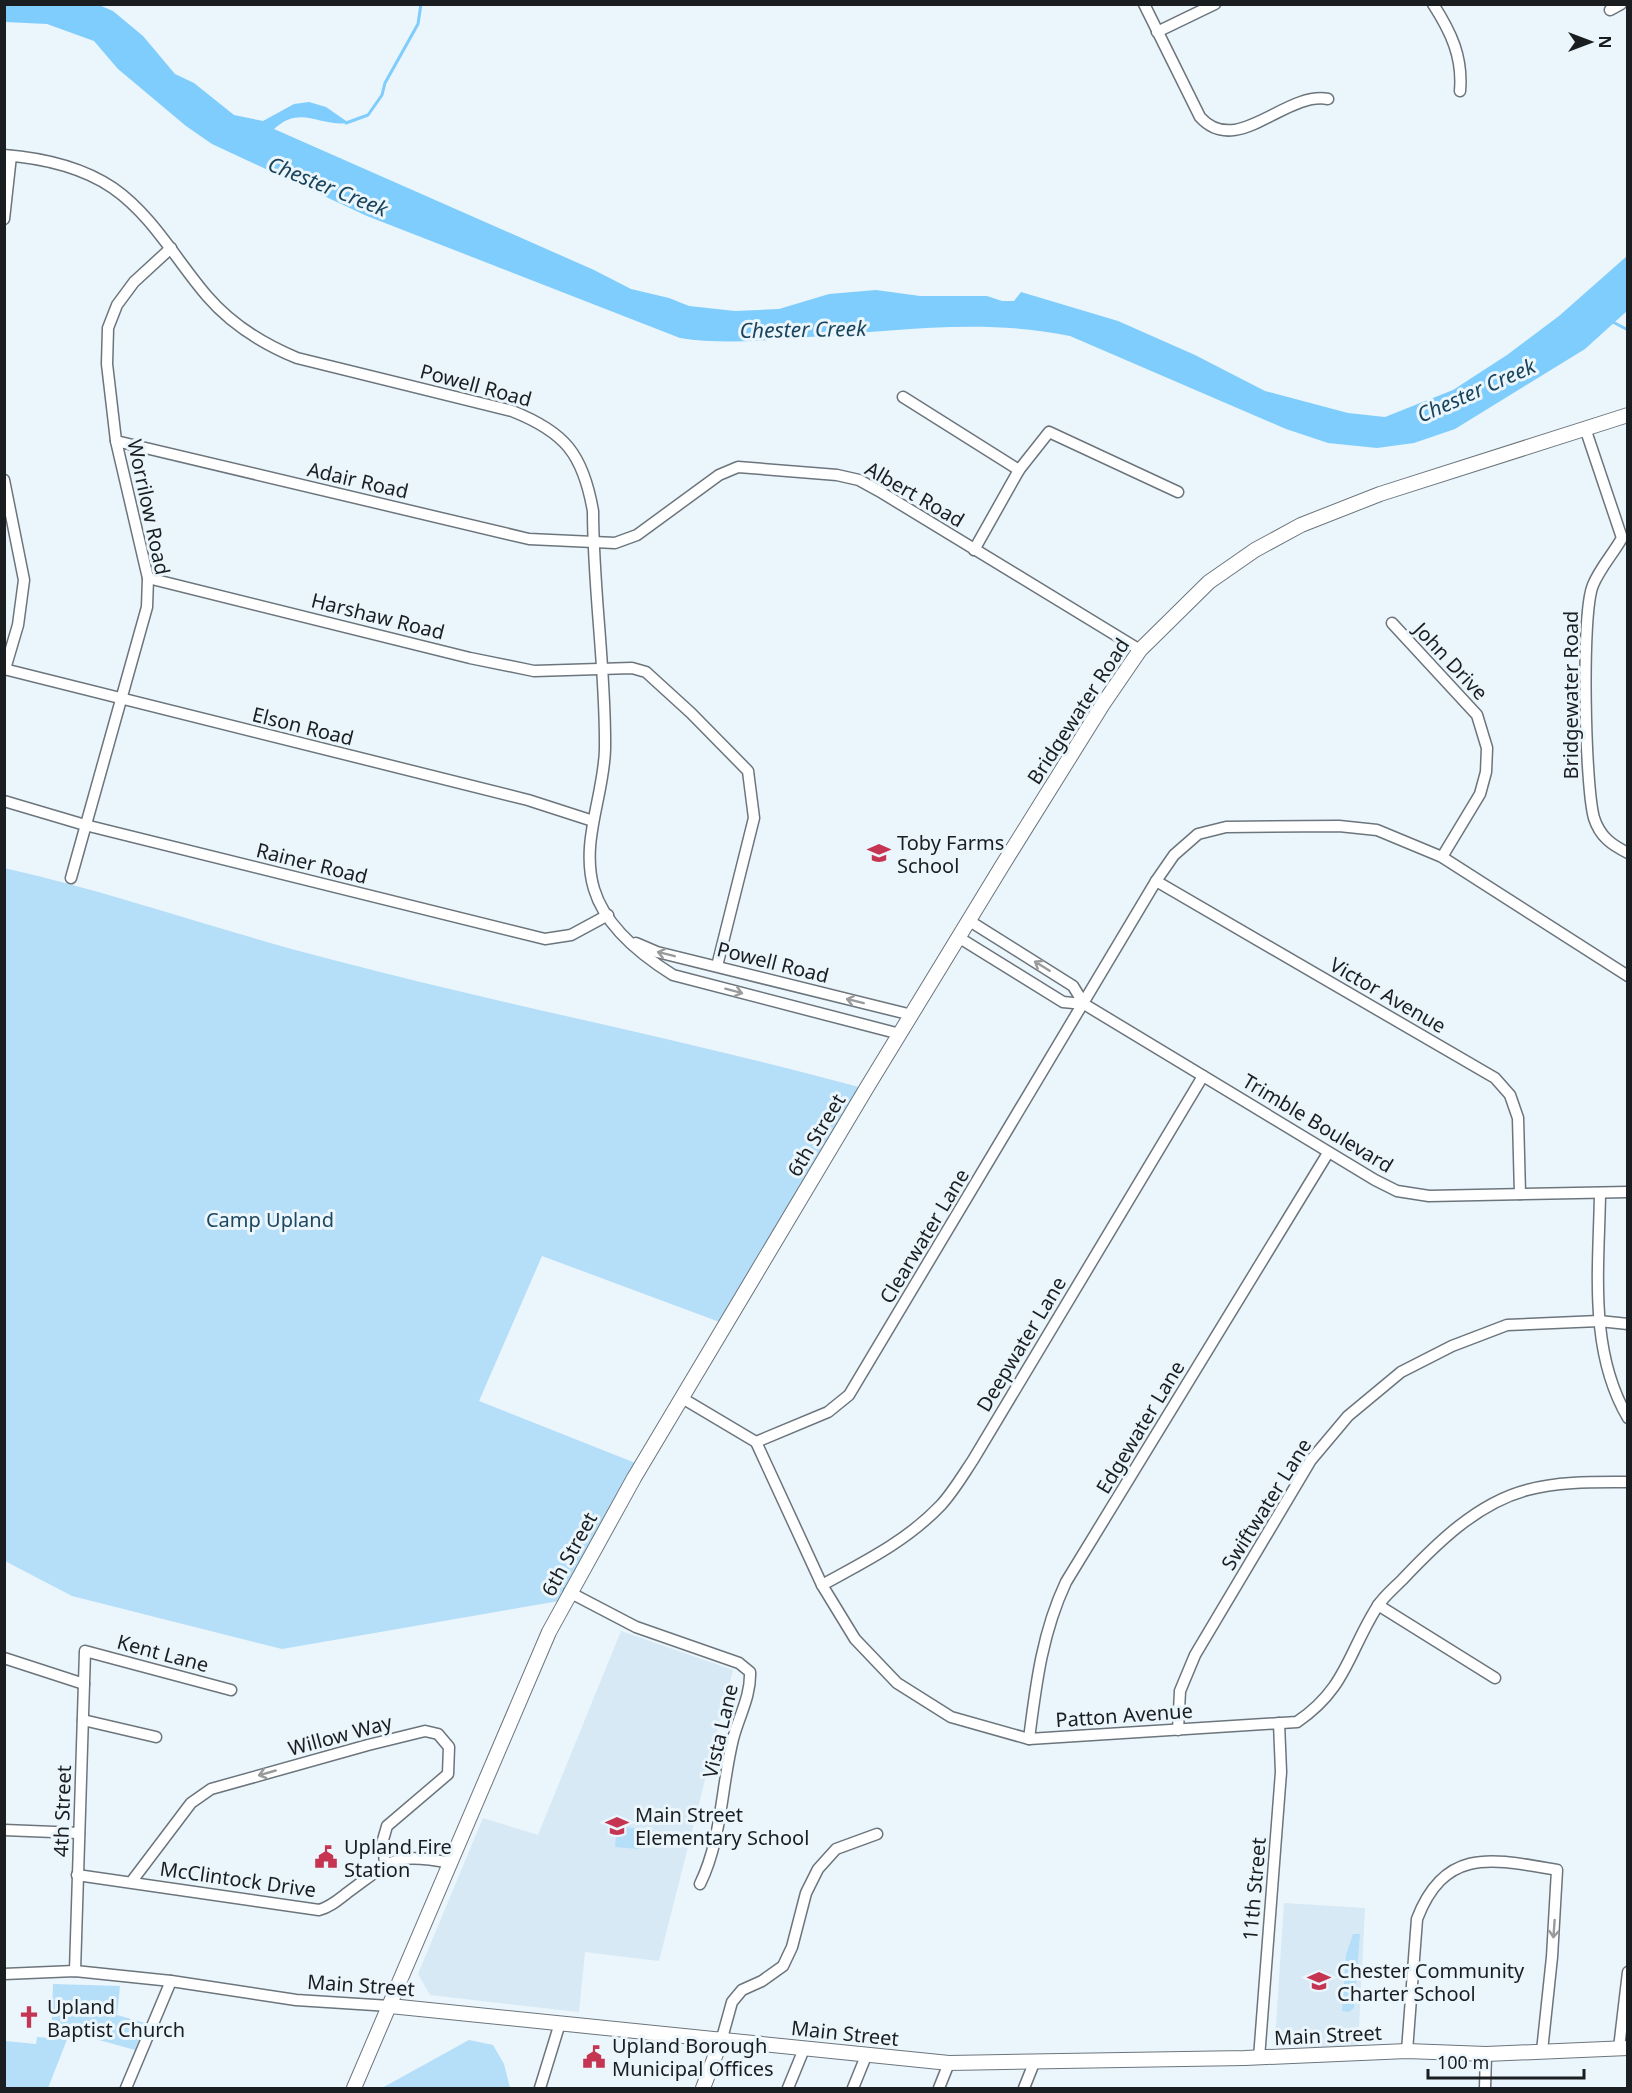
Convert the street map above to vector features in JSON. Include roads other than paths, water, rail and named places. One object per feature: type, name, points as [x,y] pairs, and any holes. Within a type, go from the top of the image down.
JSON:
[{"type":"street","points":[[1144,4],[1200,117],[1208,127],[1222,132],[1235,131],[1301,100],[1318,97],[1328,99]]},
{"type":"street","points":[[1157,32],[1215,4]]},
{"type":"street","points":[[1433,4],[1447,24],[1455,44],[1462,73],[1460,91]]},
{"type":"street","points":[[4,219],[8,155]]},
{"type":"street","name":"Powell Road","points":[[8,155],[79,170],[113,188],[138,209],[218,308],[264,344],[297,358],[512,411],[541,423],[564,442],[578,460],[589,493],[605,750],[588,866],[595,892],[608,915],[651,961],[673,975],[900,1034]]},
{"type":"street","name":"Worrilow Road","points":[[71,878],[147,607],[148,578],[116,441],[106,363],[108,328],[117,305],[134,282],[171,248]]},
{"type":"street","points":[[903,397],[1019,470]]},
{"type":"street","name":"Bridgewater Road","points":[[878,1069],[1102,704],[1140,650],[1209,582],[1255,550],[1301,525],[1380,494],[1628,415]]},
{"type":"street","name":"Bridgewater Road","points":[[1585,428],[1622,538],[1592,585],[1589,602],[1586,646],[1590,789],[1594,819],[1607,842],[1628,853]]},
{"type":"street","points":[[974,550],[1019,470],[1049,432],[1178,492]]},
{"type":"street","name":"Adair Road","points":[[116,441],[529,539],[593,542]]},
{"type":"street","name":"Albert Road","points":[[593,542],[615,543],[638,535],[719,475],[738,466],[837,475],[859,480],[1140,650]]},
{"type":"street","points":[[4,480],[24,580],[18,625],[5,669]]},
{"type":"street","name":"Harshaw Road","points":[[148,578],[470,658],[534,671],[632,668],[646,672],[691,713],[748,771],[754,818],[717,966]]},
{"type":"street","name":"John Drive","points":[[1392,623],[1477,715],[1487,748],[1486,772],[1480,794],[1442,857]]},
{"type":"street","name":"Elson Road","points":[[5,669],[528,800],[593,821]]},
{"type":"street","name":"Rainer Road","points":[[4,801],[85,825],[545,939],[571,934],[608,915]]},
{"type":"street","name":"Clearwater Lane","points":[[756,1442],[828,1412],[849,1395],[1156,881],[1174,855],[1198,834],[1226,827],[1339,826],[1377,830],[1442,857],[1628,976]]},
{"type":"street","name":"Victor Avenue","points":[[1156,881],[1495,1078],[1510,1095],[1518,1119],[1520,1194]]},
{"type":"street","name":"Trimble Boulevard","points":[[968,920],[1073,986],[1084,1004]]},
{"type":"street","name":"Trimble Boulevard","points":[[958,937],[1063,1002],[1084,1004],[1328,1153],[1397,1191],[1429,1196],[1628,1192]]},
{"type":"street","name":"Powell Road","points":[[628,939],[657,952],[912,1015]]},
{"type":"street","name":"6th Street","points":[[354,2088],[549,1632],[569,1592],[878,1069]]},
{"type":"street","name":"Deepwater Lane","points":[[822,1585],[885,1550],[915,1530],[942,1504],[973,1460],[1203,1076]]},
{"type":"street","name":"Edgewater Lane","points":[[1029,1739],[1040,1655],[1052,1613],[1066,1582],[1328,1153]]},
{"type":"street","points":[[1600,1193],[1599,1321],[1607,1373],[1628,1418]]},
{"type":"street","name":"Swiftwater Lane","points":[[1178,1730],[1180,1691],[1195,1655],[1311,1460],[1348,1416],[1401,1372],[1452,1346],[1507,1325],[1599,1321],[1628,1324]]},
{"type":"street","points":[[682,1398],[756,1442]]},
{"type":"street","name":"Patton Avenue","points":[[756,1442],[822,1585],[855,1640],[897,1683],[951,1717],[1029,1739],[1297,1722],[1318,1708],[1334,1691],[1378,1605],[1440,1540],[1484,1509],[1526,1490],[1575,1483],[1628,1482]]},
{"type":"street","name":"Vista Lane","points":[[569,1592],[636,1627],[739,1663],[750,1672],[750,1687],[733,1739],[711,1862],[700,1884]]},
{"type":"street","points":[[1378,1605],[1495,1678]]},
{"type":"street","name":"4th Street","points":[[75,1971],[85,1651]]},
{"type":"street","name":"Kent Lane","points":[[85,1651],[231,1689]]},
{"type":"street","points":[[4,1658],[84,1684]]},
{"type":"street","points":[[83,1720],[156,1737]]},
{"type":"street","name":"11th Street","points":[[1259,2058],[1281,1772],[1279,1722]]},
{"type":"street","name":"Willow Way","points":[[132,1881],[191,1803],[211,1790],[368,1745],[425,1731],[438,1734],[449,1747],[448,1774],[387,1826],[382,1840],[385,1865]]},
{"type":"street","points":[[4,1830],[79,1833]]},
{"type":"street","points":[[703,2088],[722,2038],[732,2002],[742,1990],[762,1981],[783,1966],[792,1947],[806,1893],[818,1869],[836,1849],[877,1834]]},
{"type":"street","name":"McClintock Drive","points":[[77,1875],[132,1881],[219,1898],[319,1910],[331,1905],[385,1865],[404,1857],[451,1863]]},
{"type":"street","points":[[1407,2051],[1417,1919],[1424,1901],[1440,1879],[1458,1866],[1480,1860],[1500,1860],[1557,1870],[1552,1957],[1542,2051]]},
{"type":"street","name":"Main Street","points":[[4,1974],[75,1971],[171,1981],[296,2000],[390,2006],[683,2037],[722,2038],[866,2056],[949,2063],[1259,2058],[1407,2051],[1486,2054],[1623,2048]]},
{"type":"street","points":[[1623,2048],[1628,1972]]},
{"type":"street","points":[[126,2088],[171,1981]]},
{"type":"street","points":[[540,2088],[560,2023]]},
{"type":"street","points":[[788,2088],[804,2049]]},
{"type":"street","points":[[1485,2088],[1486,2054]]},
{"type":"street","points":[[854,2088],[866,2056]]},
{"type":"street","points":[[939,2088],[949,2063]]},
{"type":"street","points":[[1024,2088],[1034,2063]]},
{"type":"water","name":"Chester Creek","points":[[4,5],[99,5],[113,11],[143,36],[175,74],[194,83],[234,115],[263,121],[294,104],[309,102],[326,107],[349,123],[302,117],[293,118],[274,129],[594,270],[631,289],[669,298],[689,306],[735,311],[779,309],[829,294],[876,290],[920,296],[987,296],[1002,301],[1014,301],[1021,292],[1118,321],[1195,355],[1265,391],[1348,413],[1385,417],[1453,390],[1507,355],[1559,316],[1627,256],[1627,311],[1585,349],[1455,429],[1414,443],[1377,448],[1328,443],[1286,429],[1070,336],[1038,331],[972,327],[907,329],[744,341],[680,338],[367,216],[212,144],[186,126],[118,69],[94,41],[47,24],[5,22]]},
{"type":"waterway","points":[[346,123],[368,115],[382,95],[385,83],[418,24],[421,4]]},
{"type":"waterway","points":[[1611,321],[1628,330]]},
{"type":"place","name":"Toby Farms School","points":[[879,853]]},
{"type":"place","name":"Main Street Elementary School","points":[[617,1826]]},
{"type":"place","name":"Upland Fire Station","points":[[326,1857]]},
{"type":"place","name":"Chester Community Charter School","points":[[1319,1981]]},
{"type":"place","name":"Upland Baptist Church","points":[[29,2017]]},
{"type":"place","name":"Upland Borough Municipal Offices","points":[[594,2057]]},
{"type":"park label","name":"Camp Upland","points":[[270,1219]]}]
